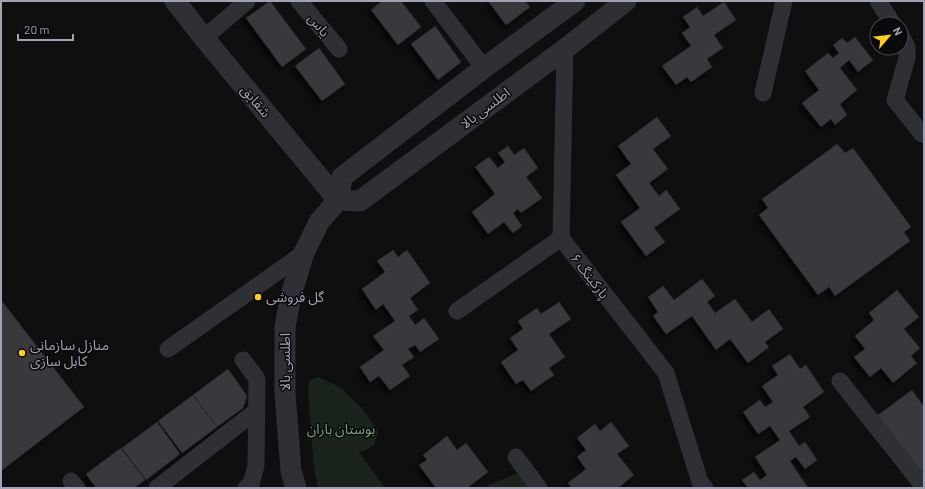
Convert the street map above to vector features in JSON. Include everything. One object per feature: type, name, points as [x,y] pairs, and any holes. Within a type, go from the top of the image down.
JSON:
[{"type":"street","name":"شقایق","points":[[175,1],[338,200]]},
{"type":"street","points":[[204,38],[247,1]]},
{"type":"street","name":"یاس","points":[[299,1],[339,49]]},
{"type":"street","points":[[433,1],[484,68]]},
{"type":"street","points":[[338,200],[342,177],[484,68],[575,1]]},
{"type":"street","name":"اطلسی بالا","points":[[296,488],[291,471],[285,393],[285,327],[290,295],[304,253],[319,222],[338,200],[360,201],[626,1]]},
{"type":"street","points":[[763,93],[784,1]]},
{"type":"street","points":[[878,1],[888,16]]},
{"type":"street","points":[[457,311],[561,238],[565,48],[546,23]]},
{"type":"street","points":[[907,56],[895,100],[922,134]]},
{"type":"street","name":"پارکینگ ۶","points":[[561,238],[666,373],[699,486]]},
{"type":"street","points":[[168,349],[304,253]]},
{"type":"street","points":[[243,360],[257,379],[256,466],[251,484],[246,488]]},
{"type":"street","points":[[840,381],[924,488]]},
{"type":"street","points":[[157,488],[256,411]]},
{"type":"street","points":[[516,457],[538,488]]},
{"type":"green space","name":"بوستان باران","points":[[318,377],[340,387],[362,408],[378,432],[374,446],[359,452],[385,488],[318,488],[314,468],[308,392],[309,381]]},
{"type":"green space","points":[[526,470],[538,488],[486,488],[489,485]]},
{"type":"building","points":[[270,1],[306,49],[282,67],[246,18]]},
{"type":"building","points":[[382,1],[401,1],[421,27],[398,45],[371,10]]},
{"type":"building","points":[[488,1],[525,1],[530,7],[506,25]]},
{"type":"building","points":[[724,2],[736,20],[714,35],[723,48],[707,59],[712,67],[691,82],[687,77],[676,85],[662,66],[691,46],[682,33],[690,27],[683,17],[697,7],[703,16]]},
{"type":"building","points":[[435,26],[461,62],[438,80],[411,44]]},
{"type":"building","points":[[855,37],[873,60],[858,72],[849,60],[840,68],[857,90],[840,104],[847,115],[835,125],[831,119],[821,127],[802,103],[819,90],[805,71],[828,53],[833,58],[839,53],[833,45],[842,38],[847,43]]},
{"type":"building","points":[[319,48],[345,84],[322,101],[295,66]]},
{"type":"building","points":[[657,117],[671,136],[653,149],[668,169],[649,183],[659,196],[666,190],[680,209],[654,228],[665,242],[646,256],[621,222],[640,208],[616,175],[631,164],[618,146]]},
{"type":"building","points":[[837,144],[845,153],[853,148],[911,227],[904,232],[910,241],[835,296],[829,287],[818,295],[759,215],[768,208],[762,199]]},
{"type":"building","points":[[508,146],[514,155],[524,148],[538,168],[526,177],[542,198],[521,213],[518,209],[513,213],[522,226],[513,233],[504,222],[488,234],[472,212],[495,194],[475,167],[489,157],[498,168],[505,162],[498,153]]},
{"type":"building","points":[[393,250],[398,257],[407,250],[430,283],[410,298],[418,310],[409,316],[415,325],[424,318],[439,339],[420,352],[415,345],[408,349],[414,357],[402,365],[410,376],[390,390],[379,376],[370,382],[360,367],[384,350],[373,336],[395,321],[383,304],[376,310],[362,289],[385,272],[377,261]]},
{"type":"building","points":[[702,279],[715,296],[707,302],[715,313],[735,299],[752,322],[769,309],[783,329],[765,342],[769,347],[748,363],[730,339],[716,350],[692,316],[666,334],[653,316],[658,312],[648,297],[663,286],[674,300]]},
{"type":"building","points":[[897,290],[919,317],[904,329],[920,348],[911,356],[917,363],[893,383],[881,368],[870,377],[854,357],[865,349],[855,336],[874,320],[869,313]]},
{"type":"building","name":"منازل سازمانی کابل سازی","points":[[1,300],[84,407],[1,471]]},
{"type":"building","points":[[559,302],[571,319],[549,334],[565,357],[549,368],[554,375],[531,391],[523,380],[516,384],[501,362],[518,350],[510,338],[523,329],[518,321],[537,308],[541,314]]},
{"type":"building","points":[[790,354],[800,369],[806,365],[824,392],[803,407],[810,417],[789,431],[799,446],[805,442],[817,460],[805,469],[796,457],[790,461],[808,488],[748,488],[742,480],[754,472],[760,480],[767,475],[755,457],[780,440],[770,426],[758,434],[743,412],[760,400],[765,407],[773,402],[762,386],[778,375],[772,366]]},
{"type":"building","points":[[228,369],[247,396],[243,408],[217,427],[193,395]]},
{"type":"building","points":[[912,390],[924,407],[924,480],[878,415]]},
{"type":"building","points":[[193,395],[217,427],[182,453],[158,421]]},
{"type":"building","points":[[157,422],[180,454],[146,480],[122,448]]},
{"type":"building","points":[[611,422],[629,446],[617,454],[634,475],[618,488],[572,488],[568,483],[586,469],[577,457],[586,450],[577,438],[595,424],[600,431]]},
{"type":"building","points":[[447,436],[457,450],[466,443],[488,472],[467,488],[436,488],[419,465],[427,460],[423,455]]},
{"type":"building","points":[[121,448],[145,480],[134,488],[96,488],[86,474]]},
{"type":"place","name":"گل فروشی","points":[[258,297]]},
{"type":"place","name":"منازل سازمانی کابل سازی","points":[[22,353]]}]
